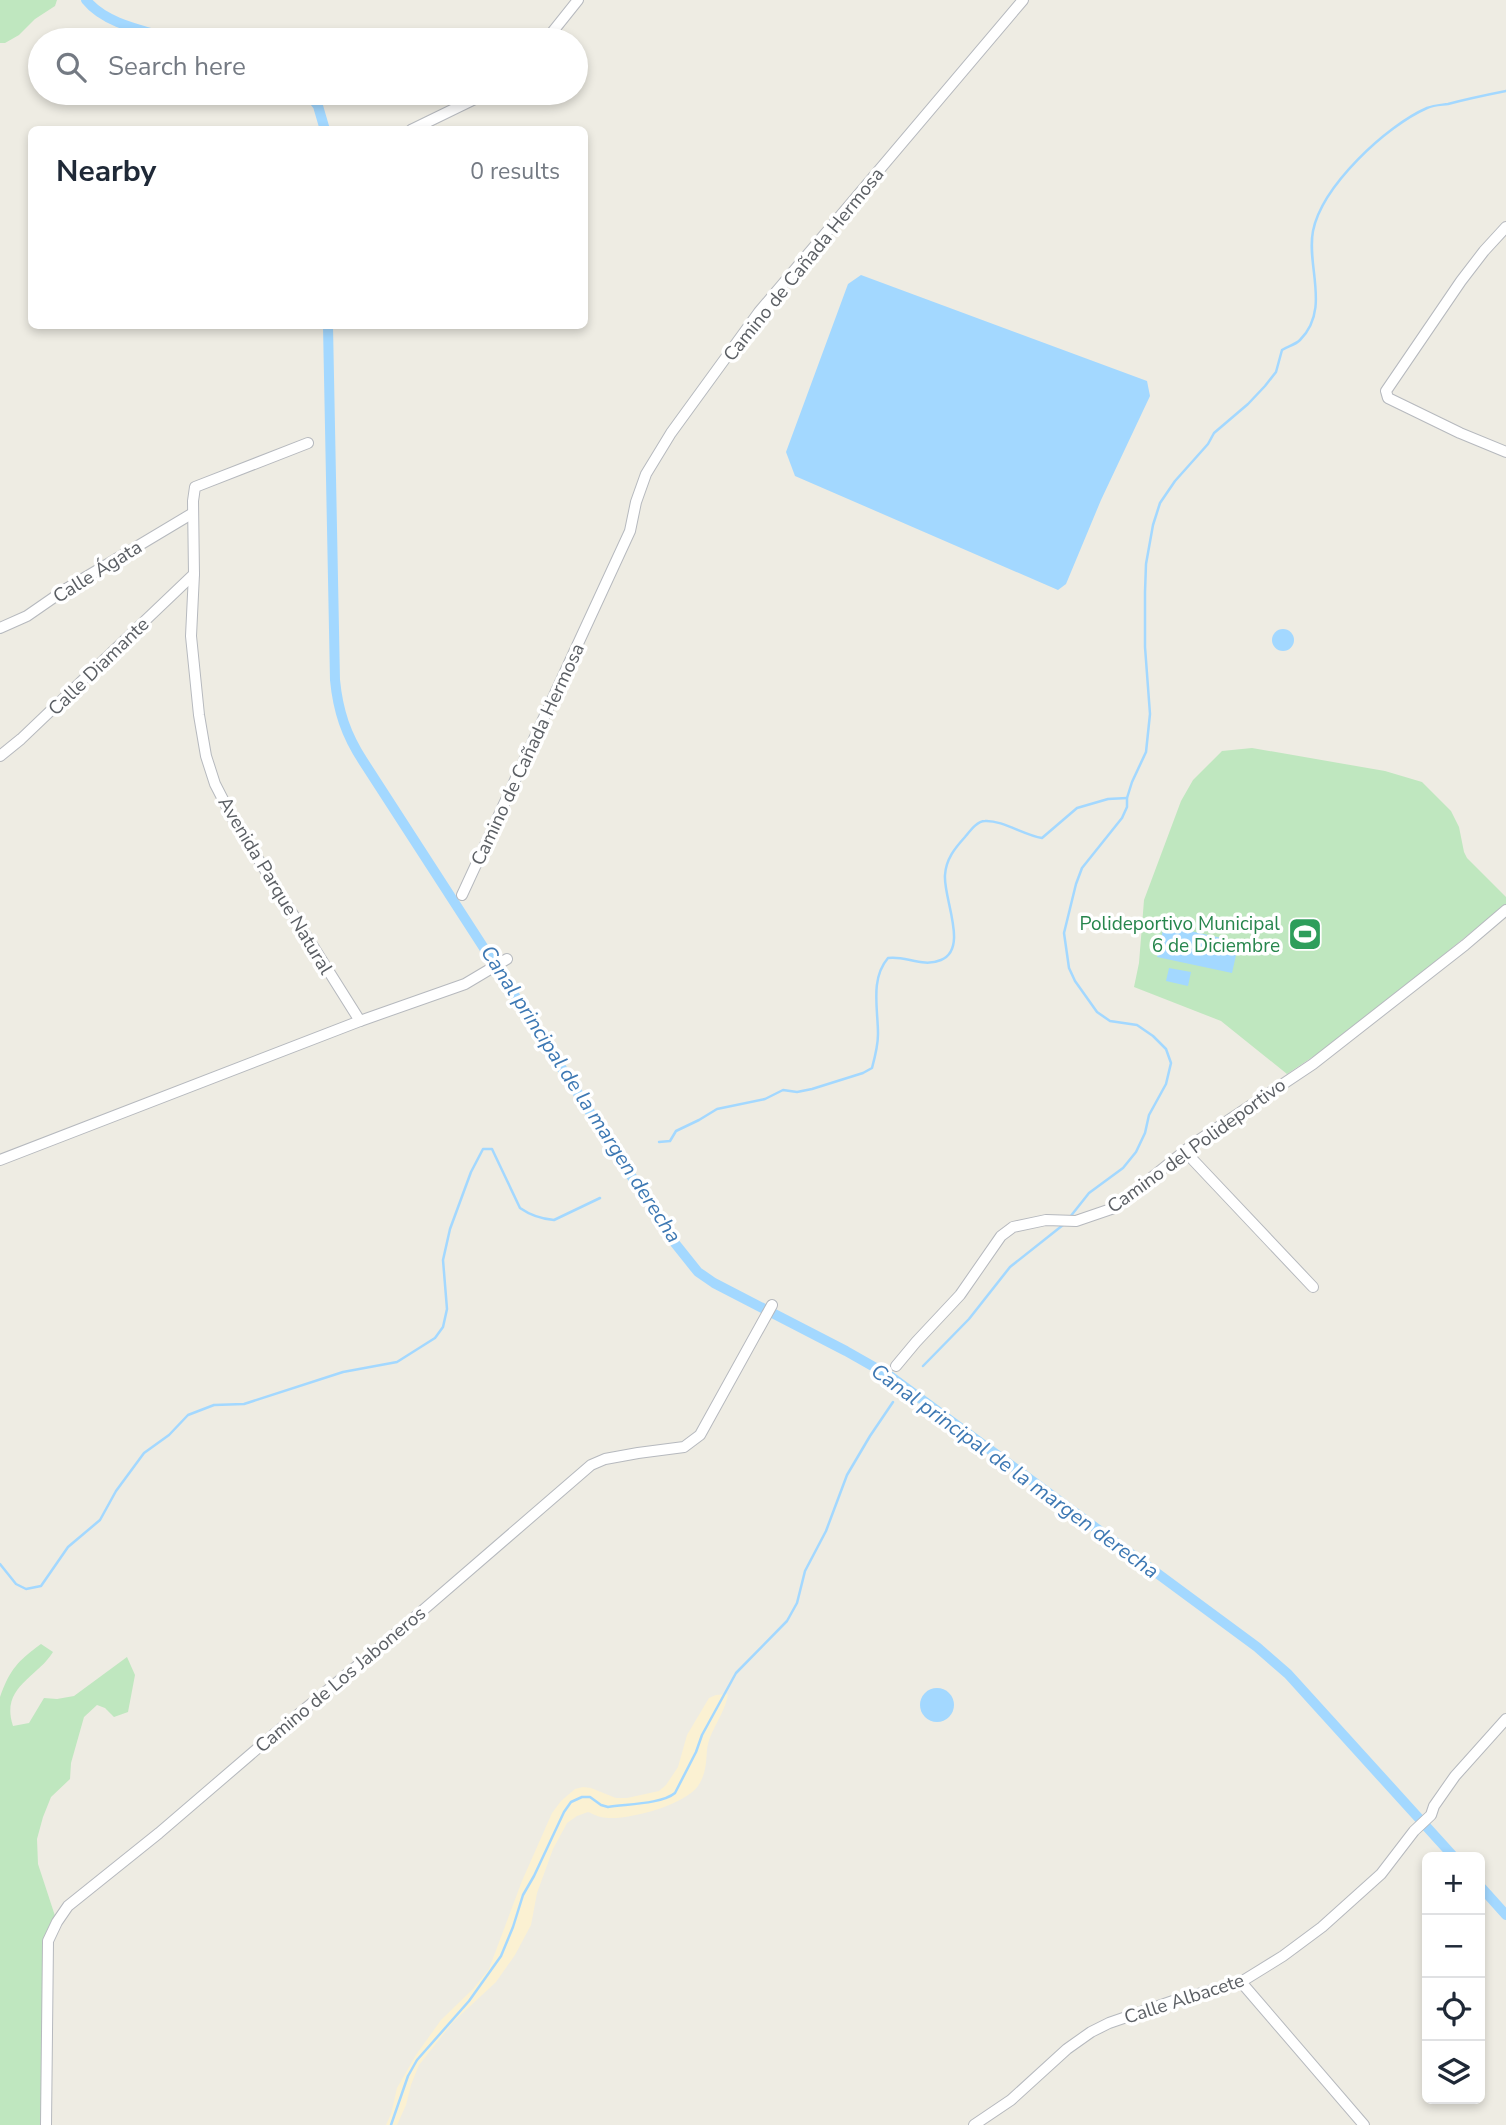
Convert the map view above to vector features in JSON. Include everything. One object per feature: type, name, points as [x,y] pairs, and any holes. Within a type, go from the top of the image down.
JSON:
[{"type":"street","points":[[556,28],[578,0]]},
{"type":"street","name":"Camino de Cañada Hermosa","points":[[462,895],[630,531],[646,474],[671,433],[759,312],[1023,0]]},
{"type":"street","points":[[419,126],[462,105]]},
{"type":"street","points":[[1506,227],[1483,251],[1461,281],[1386,391],[1388,398],[1506,452]]},
{"type":"street","name":"Avenida Parque Natural","points":[[308,443],[195,487],[191,636],[199,715],[206,756],[215,784],[233,820],[360,1021]]},
{"type":"street","name":"Calle Ágata","points":[[0,628],[27,616],[66,589],[193,513]]},
{"type":"street","name":"Calle Diamante","points":[[0,755],[21,739],[194,574]]},
{"type":"street","name":"Camino del Polideportivo","points":[[896,1366],[960,1295],[1002,1236],[1013,1227],[1046,1220],[1076,1221],[1114,1208],[1186,1150],[1313,1064],[1506,910]]},
{"type":"street","points":[[0,1160],[360,1021],[465,984],[505,960]]},
{"type":"street","points":[[1186,1150],[1313,1287]]},
{"type":"street","name":"Camino de Los Jaboneros","points":[[46,2125],[48,1941],[68,1906],[385,1643],[591,1465],[605,1459],[684,1447],[700,1435],[772,1305]]},
{"type":"street","name":"Calle Albacete","points":[[974,2125],[1012,2100],[1067,2049],[1091,2032],[1173,2001],[1241,1982],[1322,1927],[1381,1874],[1414,1831],[1429,1817],[1455,1776],[1506,1719]]},
{"type":"street","points":[[1241,1982],[1364,2125]]},
{"type":"green space","points":[[0,0],[57,0],[55,6],[35,19],[19,35],[0,43]]},
{"type":"green space","name":"Polideportivo Municipal 6 de Diciembre","points":[[1252,748],[1385,771],[1422,782],[1451,811],[1459,827],[1467,858],[1506,897],[1506,904],[1341,1038],[1287,1074],[1221,1021],[1134,987],[1139,963],[1144,900],[1181,801],[1193,780],[1222,751]]},
{"type":"green space","points":[[41,1644],[53,1652],[16,1692],[10,1713],[13,1726],[29,1723],[44,1698],[74,1696],[127,1657],[135,1675],[128,1712],[114,1717],[105,1708],[97,1705],[84,1717],[71,1763],[70,1779],[51,1797],[43,1817],[37,1839],[38,1864],[57,1922],[48,1941],[46,2125],[0,2125],[0,1697],[16,1666]]},
{"type":"sand","points":[[728,1694],[708,1743],[703,1777],[691,1793],[670,1805],[644,1813],[609,1818],[588,1812],[567,1823],[553,1849],[537,1893],[531,1925],[515,1955],[496,1982],[453,2022],[419,2065],[397,2125],[386,2125],[397,2088],[416,2055],[441,2020],[489,1969],[522,1881],[552,1813],[561,1801],[575,1789],[583,1787],[616,1798],[659,1791],[678,1767],[687,1735],[709,1698]]},
{"type":"water","points":[[861,275],[1147,381],[1150,396],[1101,500],[1066,584],[1058,590],[795,476],[786,452],[848,284]]},
{"type":"water","points":[[1283,629],[1291,632],[1294,640],[1291,648],[1283,651],[1275,648],[1272,640],[1275,632]]},
{"type":"water","points":[[1164,925],[1239,942],[1232,973],[1157,957]]},
{"type":"water","points":[[1169,968],[1191,972],[1188,986],[1166,981]]},
{"type":"water","points":[[937,1688],[949,1693],[954,1705],[949,1717],[937,1722],[925,1717],[920,1705],[925,1693]]},
{"type":"waterway","name":"Canal principal de la margen derecha","points":[[86,0],[104,16],[135,28]]},
{"type":"waterway","points":[[1070,1217],[1089,1193],[1123,1168],[1136,1152],[1145,1133],[1149,1115],[1166,1084],[1171,1063],[1166,1049],[1153,1036],[1137,1025],[1110,1021],[1097,1012],[1069,968],[1064,933],[1082,868],[1122,818],[1132,782],[1146,752],[1150,714],[1145,647],[1146,564],[1160,503],[1214,433],[1265,386],[1276,372],[1282,350],[1298,342],[1309,328],[1316,301],[1312,258],[1313,231],[1329,195],[1342,177],[1393,128],[1427,108],[1506,91]]},
{"type":"waterway","name":"Canal principal de la margen derecha","points":[[317,105],[324,126]]},
{"type":"waterway","name":"Canal principal de la margen derecha","points":[[328,329],[335,680],[344,722],[363,761],[674,1242],[698,1272],[714,1283],[890,1376],[1257,1647],[1288,1674],[1449,1852]]},
{"type":"waterway","points":[[659,1142],[670,1141],[676,1131],[717,1109],[765,1099],[783,1090],[797,1092],[812,1089],[872,1068],[878,1038],[877,985],[882,966],[888,958],[927,963],[941,960],[949,954],[954,934],[945,885],[946,869],[949,859],[976,824],[992,821],[1042,838],[1077,808],[1108,799],[1127,798]]},
{"type":"waterway","points":[[0,1564],[16,1584],[26,1589],[41,1586],[68,1547],[100,1520],[116,1491],[144,1453],[169,1435],[188,1415],[214,1405],[244,1404],[343,1372],[397,1362],[435,1338],[443,1327],[447,1309],[443,1260],[450,1229],[471,1172],[483,1149],[492,1149],[520,1208],[532,1215],[554,1220],[600,1198]]},
{"type":"waterway","points":[[923,1366],[969,1319],[1010,1267],[1063,1225]]},
{"type":"waterway","points":[[391,2125],[408,2076],[417,2060],[469,2001],[501,1956],[523,1895],[571,1802],[590,1797],[608,1807],[653,1801],[675,1793],[702,1735],[736,1673],[787,1621],[797,1603],[805,1571],[826,1531],[847,1475],[893,1402]]},
{"type":"waterway","name":"Canal principal de la margen derecha","points":[[1485,1892],[1506,1915]]},
{"type":"place","name":"Polideportivo Municipal 6 de Diciembre","points":[[1305,934]]}]
